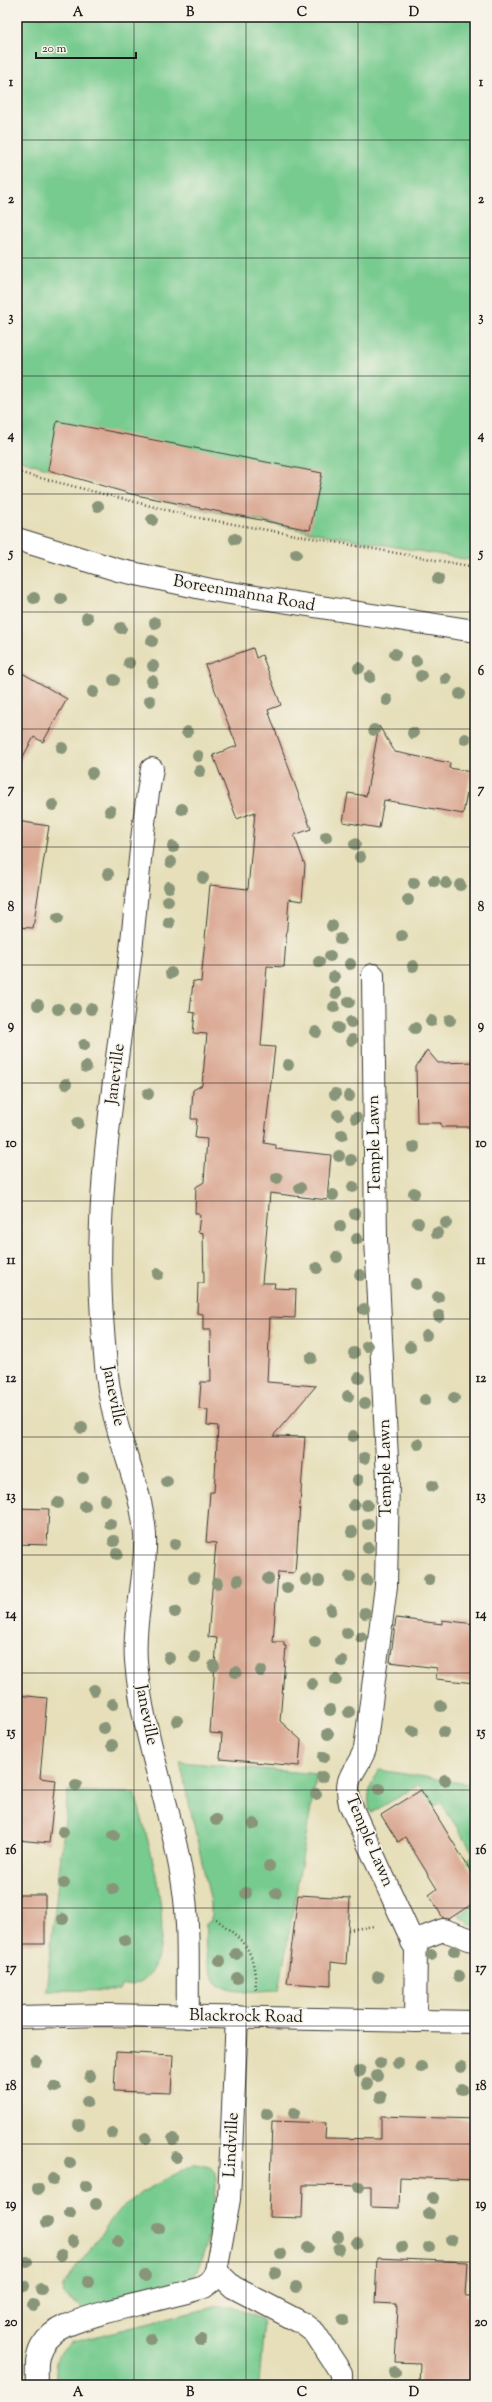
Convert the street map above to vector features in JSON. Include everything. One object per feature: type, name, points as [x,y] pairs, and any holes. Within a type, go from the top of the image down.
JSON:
[{"type":"street","name":"Boreenmanna Road","points":[[17,539],[118,570],[211,590],[475,631]]},
{"type":"street","name":"Janeville","points":[[152,769],[145,805],[136,908],[108,1138],[101,1255],[102,1326],[111,1400],[133,1480],[145,1532],[145,1561],[139,1603],[136,1661],[145,1711],[183,1884],[187,1918],[188,2017]]},
{"type":"street","name":"Temple Lawn","points":[[373,975],[376,1240],[388,1480],[386,1586],[365,1749],[361,1759],[348,1779],[347,1790],[350,1804],[416,1949],[415,2021]]},
{"type":"street","points":[[412,1942],[443,1930],[475,1941]]},
{"type":"street","name":"Blackrock Road","points":[[17,2016],[105,2015],[475,2022]]},
{"type":"street","name":"Lindville","points":[[37,2385],[38,2357],[42,2347],[56,2331],[64,2326],[204,2288],[211,2282],[216,2271],[229,2192],[237,2017]]},
{"type":"street","points":[[216,2271],[233,2287],[302,2323],[315,2334],[341,2373],[341,2385]]},
{"type":"path","points":[[17,472],[194,517],[475,567]]},
{"type":"green space","points":[[17,17],[475,17],[475,531],[470,560],[311,532],[131,494],[17,459]]},
{"type":"green space","points":[[180,1762],[317,1774],[279,1990],[241,1991],[227,1989],[215,1981],[211,1974],[206,1957],[205,1939],[206,1923],[211,1921],[211,1903]]},
{"type":"green space","points":[[379,1770],[475,1785],[475,1874],[467,1859],[474,1854],[441,1803],[434,1806],[419,1785],[371,1813],[369,1807],[369,1796]]},
{"type":"green space","points":[[68,1791],[135,1793],[147,1836],[159,1891],[162,1919],[161,1944],[154,1965],[142,1981],[135,1984],[121,1986],[119,1991],[46,1990]]},
{"type":"green space","points":[[475,1904],[475,1928],[459,1915]]},
{"type":"green space","points":[[196,2163],[210,2166],[215,2174],[216,2193],[205,2249],[197,2270],[192,2276],[185,2282],[91,2314],[63,2294],[62,2287],[117,2212],[142,2192]]},
{"type":"green space","points":[[218,2306],[230,2306],[264,2320],[259,2385],[56,2385],[58,2358],[69,2343]]},
{"type":"building","points":[[57,421],[322,473],[310,530],[131,494],[48,470]]},
{"type":"building","points":[[253,648],[256,658],[262,655],[281,705],[268,710],[311,829],[294,835],[305,865],[302,901],[289,899],[284,967],[267,966],[261,1046],[275,1047],[264,1143],[276,1145],[276,1149],[331,1155],[327,1200],[270,1193],[262,1283],[275,1283],[274,1288],[296,1289],[295,1318],[270,1317],[267,1382],[316,1386],[273,1436],[305,1437],[295,1573],[278,1572],[273,1642],[284,1642],[284,1646],[286,1646],[280,1721],[301,1740],[299,1766],[220,1759],[222,1734],[210,1733],[217,1638],[208,1637],[216,1543],[206,1542],[210,1492],[214,1492],[218,1426],[207,1425],[208,1410],[199,1409],[201,1382],[211,1382],[210,1330],[203,1330],[203,1314],[197,1313],[198,1283],[204,1283],[203,1233],[198,1232],[200,1215],[195,1213],[196,1187],[204,1182],[207,1139],[195,1138],[197,1119],[191,1119],[193,1090],[202,1085],[207,1034],[193,1033],[195,1013],[190,1012],[193,981],[201,982],[210,885],[248,889],[255,812],[237,819],[213,755],[237,746],[205,665]]},
{"type":"building","points":[[17,670],[67,699],[43,742],[34,737],[17,767]]},
{"type":"building","points":[[379,726],[395,752],[450,763],[449,768],[471,772],[463,814],[384,800],[379,828],[343,822],[348,793],[366,796]]},
{"type":"building","points":[[17,821],[49,826],[33,928],[17,927]]},
{"type":"building","points":[[427,1050],[438,1063],[475,1062],[475,1127],[441,1127],[441,1123],[417,1123],[416,1067]]},
{"type":"building","points":[[17,1508],[49,1509],[47,1545],[17,1544]]},
{"type":"building","points":[[396,1618],[442,1624],[442,1620],[475,1624],[475,1683],[436,1679],[437,1668],[390,1662]]},
{"type":"building","points":[[17,1695],[47,1698],[40,1778],[56,1780],[49,1843],[17,1840]]},
{"type":"building","points":[[421,1790],[475,1878],[475,1902],[449,1919],[443,1918],[429,1895],[437,1889],[405,1837],[398,1842],[381,1815]]},
{"type":"building","points":[[17,1895],[45,1895],[45,1944],[17,1944]]},
{"type":"building","points":[[298,1895],[350,1898],[346,1964],[331,1962],[331,1986],[287,1983]]},
{"type":"building","points":[[116,2052],[173,2055],[171,2093],[114,2091]]},
{"type":"building","points":[[381,2116],[475,2119],[475,2180],[400,2177],[399,2208],[371,2207],[371,2186],[303,2185],[302,2218],[269,2217],[272,2121],[326,2123],[325,2138],[381,2139]]},
{"type":"building","points":[[377,2258],[468,2262],[466,2296],[475,2296],[475,2385],[419,2385],[420,2363],[395,2362],[398,2309],[396,2304],[375,2303]]}]
